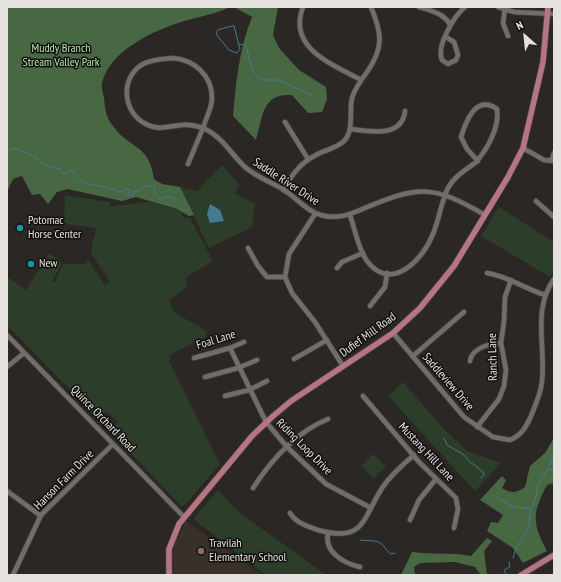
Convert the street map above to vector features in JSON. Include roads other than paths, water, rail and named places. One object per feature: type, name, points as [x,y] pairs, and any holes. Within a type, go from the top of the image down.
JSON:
[{"type":"main road","name":"Dufief Mill Road","points":[[168,575],[169,549],[174,534],[184,517],[266,422],[291,401],[393,333],[420,308],[438,288],[485,215],[508,177],[523,148],[543,62],[551,14],[548,7]]},
{"type":"main road","points":[[520,575],[554,555]]},
{"type":"street","points":[[303,7],[299,17],[301,32],[307,46],[319,56],[360,80]]},
{"type":"street","points":[[283,190],[292,174],[308,158],[342,143],[348,135],[350,129],[352,99],[360,80],[375,60],[380,46],[381,38],[371,7]]},
{"type":"street","points":[[419,7],[434,12],[448,20],[450,25]]},
{"type":"street","points":[[446,37],[454,42],[458,56],[456,60],[448,64],[442,60],[441,56],[446,37],[450,25],[465,7]]},
{"type":"street","points":[[498,7],[514,12],[551,14]]},
{"type":"street","points":[[505,10],[503,23],[508,36]]},
{"type":"street","name":"Saddle River Drive","points":[[203,128],[211,104],[211,92],[206,77],[194,64],[182,59],[173,58],[157,60],[143,64],[131,76],[127,86],[128,104],[138,120],[157,128],[187,125],[203,128],[218,136],[246,168],[283,190],[303,207],[315,214],[334,217],[350,215],[405,193],[424,191],[445,195],[459,200],[485,215]]},
{"type":"street","points":[[350,215],[363,253],[371,266],[378,271],[388,273],[397,273],[408,269],[423,253],[433,234],[445,195],[453,180],[478,161],[488,146],[497,122],[497,109],[492,105],[482,105],[472,112],[461,137],[467,149],[478,161]]},
{"type":"street","points":[[350,129],[376,132],[388,131],[401,123],[404,118],[405,111]]},
{"type":"street","points":[[284,122],[308,158]]},
{"type":"street","points":[[188,164],[203,128]]},
{"type":"street","points":[[523,148],[544,160],[553,160],[554,153]]},
{"type":"street","points":[[536,201],[554,217]]},
{"type":"street","points":[[315,214],[289,254],[286,263],[285,277],[292,293],[315,322],[344,366]]},
{"type":"street","points":[[248,248],[267,277],[285,277]]},
{"type":"street","points":[[337,268],[342,262],[363,253]]},
{"type":"street","points":[[370,306],[385,287],[388,273]]},
{"type":"street","points":[[488,273],[501,275],[534,292],[545,295]]},
{"type":"street","name":"Saddleview Drive","points":[[393,333],[456,409],[477,427],[493,437],[505,440],[516,437],[523,431],[528,423],[538,400],[542,382],[541,332],[545,295],[554,279]]},
{"type":"street","name":"Ranch Lane","points":[[477,427],[499,398],[504,386],[506,370],[501,343],[506,297],[511,280]]},
{"type":"street","points":[[413,356],[464,312]]},
{"type":"street","name":"Quince Orchard Road","points":[[7,336],[184,517]]},
{"type":"street","points":[[294,359],[327,340]]},
{"type":"street","name":"Foal Lane","points":[[194,358],[230,348],[244,342]]},
{"type":"street","points":[[470,361],[473,354],[486,345],[501,343]]},
{"type":"street","name":"Riding Loop Drive","points":[[230,348],[238,368],[266,422],[287,447],[326,484],[371,508]]},
{"type":"street","points":[[7,367],[24,353]]},
{"type":"street","points":[[205,377],[238,368],[257,360]]},
{"type":"street","points":[[225,396],[249,390],[267,381]]},
{"type":"street","name":"Mustang Hill Lane","points":[[363,396],[414,455],[458,502],[454,528]]},
{"type":"street","points":[[253,488],[264,470],[303,432],[328,419]]},
{"type":"street","name":"Hanson Farm Drive","points":[[13,575],[41,516],[113,444]]},
{"type":"street","points":[[290,513],[298,522],[328,533],[339,534],[356,529],[363,522],[390,477],[414,455]]},
{"type":"street","points":[[410,520],[419,500],[436,479]]},
{"type":"street","points":[[7,491],[41,516]]},
{"type":"street","points":[[328,533],[327,539],[330,550],[350,564],[360,567]]},
{"type":"water","points":[[210,204],[220,210],[224,221],[210,223],[207,214]]},
{"type":"waterway","points":[[234,26],[240,49],[237,53],[229,50],[216,34],[218,30],[234,26]]},
{"type":"waterway","points":[[238,44],[246,45],[252,70],[261,80],[278,80],[314,96]]},
{"type":"waterway","points":[[7,152],[13,148],[36,157],[43,164],[60,169],[63,174],[72,170],[78,178],[90,184],[119,191],[125,191],[128,189],[130,190],[128,193],[130,196],[133,195],[133,191],[135,192],[150,186],[155,188],[154,192],[160,199],[168,196],[176,199]]},
{"type":"waterway","points":[[444,438],[447,445],[464,455],[482,471],[484,474],[481,478]]},
{"type":"waterway","points":[[513,558],[516,548],[529,527],[531,509],[537,494],[537,487],[550,465],[554,454]]},
{"type":"waterway","points":[[547,470],[554,469]]},
{"type":"waterway","points":[[496,497],[514,507],[531,509]]},
{"type":"waterway","points":[[360,540],[378,542],[390,553],[395,553]]},
{"type":"waterway","points":[[504,575],[506,574],[504,570],[510,567],[509,562]]},
{"type":"place","name":"Potomac Horse Center","points":[[20,228]]},
{"type":"place","name":"New","points":[[31,264]]},
{"type":"place","name":"Travilah Elementary School","points":[[201,551]]},
{"type":"park label","name":"Muddy Branch Stream Valley Park","points":[[61,56]]}]
